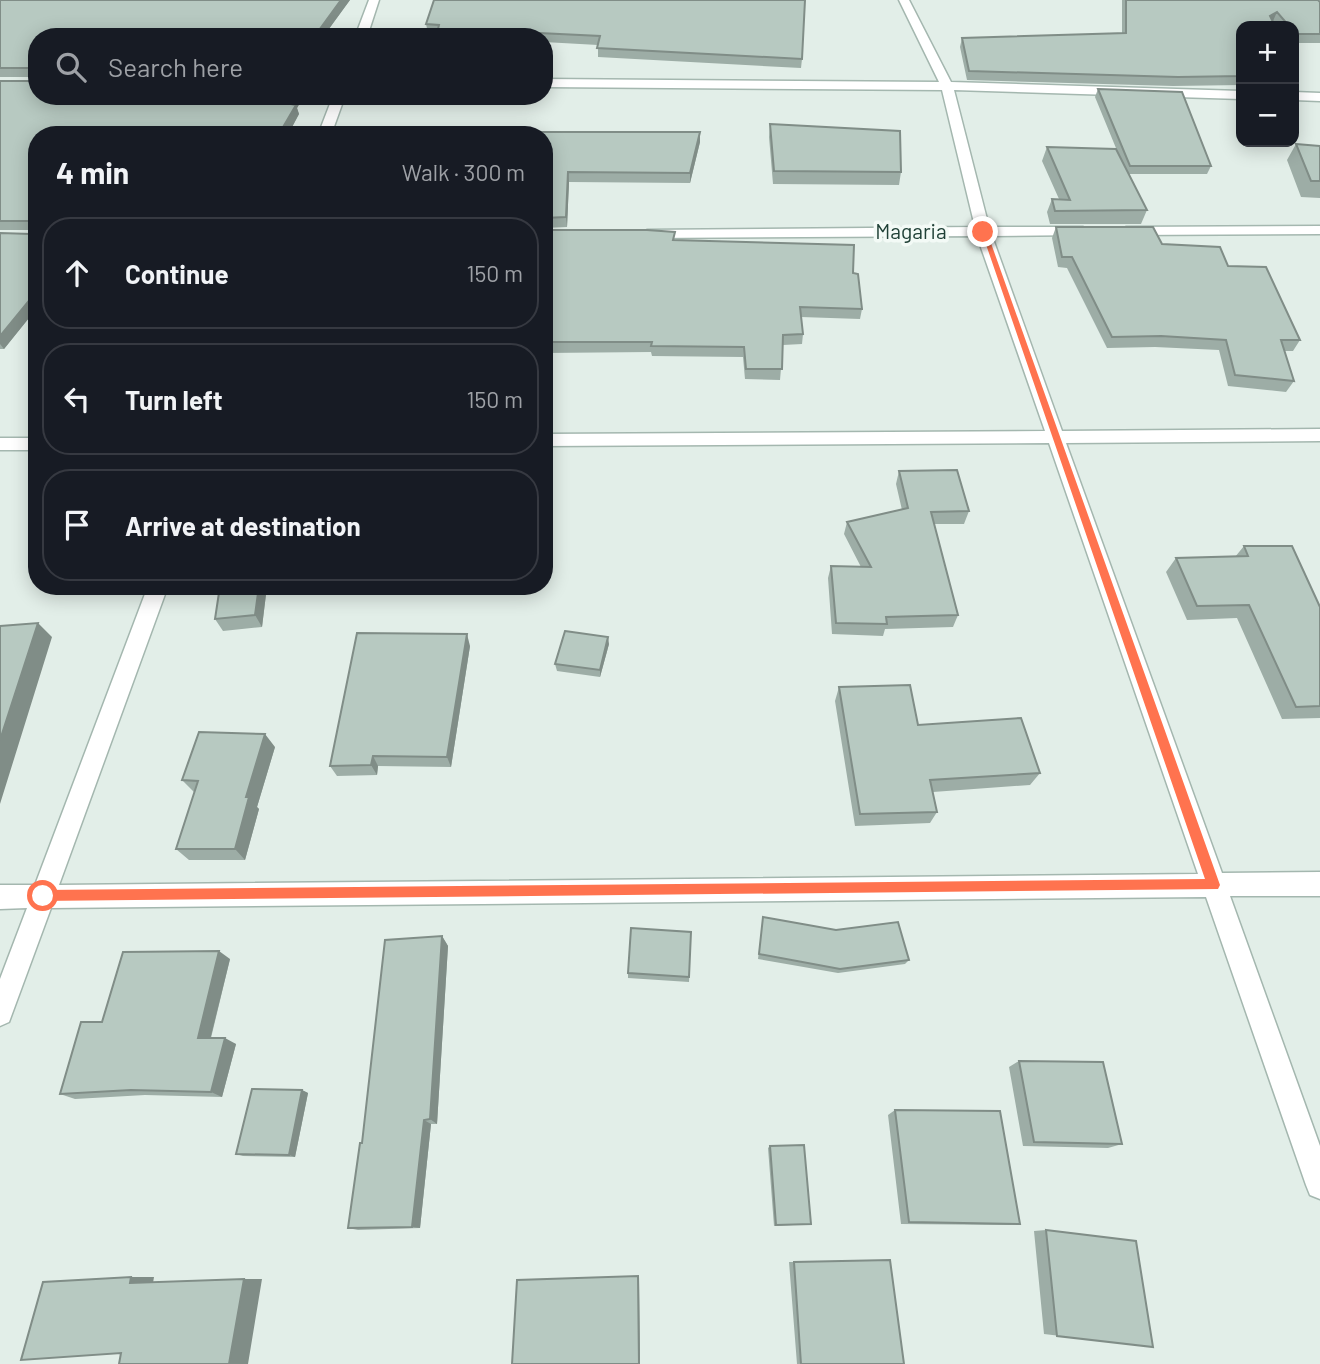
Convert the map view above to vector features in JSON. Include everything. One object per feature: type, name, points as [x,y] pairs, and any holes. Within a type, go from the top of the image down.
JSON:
[{"type":"street","points":[[364,28],[374,0]]},
{"type":"street","points":[[904,0],[947,86],[983,232],[1320,1185]]},
{"type":"street","points":[[553,83],[947,86],[1236,95]]},
{"type":"street","points":[[1299,96],[1320,97]]},
{"type":"street","points":[[327,126],[336,105]]},
{"type":"street","name":"Magaria","points":[[626,234],[1320,230]]},
{"type":"street","points":[[553,440],[1320,435]]},
{"type":"street","points":[[0,444],[28,444]]},
{"type":"street","points":[[0,1013],[155,595]]},
{"type":"street","points":[[0,897],[1320,884]]},
{"type":"building","points":[[0,0],[341,0],[321,28],[28,28],[28,68],[0,68]]},
{"type":"building","points":[[434,0],[805,0],[802,59],[597,48],[600,36],[553,34],[553,28],[438,28],[439,25],[426,24]]},
{"type":"building","points":[[1126,0],[1320,2],[1320,34],[1299,34],[1299,21],[1285,21],[1277,12],[1270,16],[1272,21],[1236,21],[1236,76],[969,71],[962,38],[1126,33]]},
{"type":"building","points":[[0,81],[28,81],[28,105],[296,105],[284,126],[28,126],[28,221],[0,221]]},
{"type":"building","points":[[1098,89],[1182,92],[1211,166],[1130,166]]},
{"type":"building","points":[[770,124],[900,131],[901,172],[774,171]]},
{"type":"building","points":[[553,132],[700,132],[690,173],[568,172],[566,217],[553,218]]},
{"type":"building","points":[[1299,144],[1320,146],[1320,181],[1311,181],[1297,147]]},
{"type":"building","points":[[1047,147],[1116,149],[1147,210],[1055,211],[1052,199],[1070,200]]},
{"type":"building","points":[[1056,227],[1153,227],[1162,244],[1220,247],[1228,266],[1266,267],[1300,340],[1281,340],[1294,381],[1235,375],[1226,340],[1161,336],[1112,337],[1072,257],[1062,257]]},
{"type":"building","points":[[553,230],[647,230],[675,232],[673,240],[854,245],[853,273],[858,274],[862,309],[800,307],[803,334],[783,335],[782,369],[746,369],[744,347],[651,346],[652,342],[553,342]]},
{"type":"building","points":[[0,233],[28,234],[28,302],[0,336]]},
{"type":"building","points":[[957,470],[969,511],[931,512],[958,615],[886,617],[887,624],[836,623],[831,566],[871,567],[847,522],[908,508],[899,471]]},
{"type":"building","points":[[1244,546],[1292,546],[1320,607],[1320,706],[1296,707],[1249,605],[1197,606],[1176,558],[1248,556]]},
{"type":"building","points":[[219,595],[258,595],[255,615],[215,619]]},
{"type":"building","points":[[38,623],[0,740],[0,626]]},
{"type":"building","points":[[565,631],[608,637],[600,670],[555,664]]},
{"type":"building","points":[[357,633],[467,634],[447,757],[373,756],[371,765],[330,766]]},
{"type":"building","points":[[910,685],[918,725],[1021,718],[1040,773],[930,780],[937,812],[860,814],[839,687]]},
{"type":"building","points":[[199,732],[265,734],[246,797],[249,797],[235,849],[176,849],[198,781],[182,780]]},
{"type":"building","points":[[763,917],[836,930],[898,922],[909,960],[840,969],[759,954]]},
{"type":"building","points":[[631,928],[691,932],[689,977],[628,973]]},
{"type":"building","points":[[442,936],[430,1119],[424,1120],[412,1227],[348,1228],[362,1143],[385,940]]},
{"type":"building","points":[[219,951],[198,1038],[225,1038],[211,1092],[131,1090],[60,1094],[81,1022],[102,1022],[123,952]]},
{"type":"building","points":[[1019,1061],[1103,1062],[1122,1144],[1034,1142]]},
{"type":"building","points":[[252,1089],[302,1090],[289,1155],[236,1154]]},
{"type":"building","points":[[895,1110],[1000,1111],[1020,1224],[909,1222]]},
{"type":"building","points":[[804,1145],[811,1224],[776,1225],[770,1146]]},
{"type":"building","points":[[1046,1230],[1136,1241],[1153,1347],[1057,1336]]},
{"type":"building","points":[[890,1260],[904,1364],[801,1364],[794,1262]]},
{"type":"building","points":[[638,1276],[639,1364],[512,1364],[517,1280]]},
{"type":"building","points":[[131,1277],[130,1283],[244,1279],[229,1364],[119,1364],[121,1353],[21,1360],[43,1282]]},
{"type":"route","points":[[43,896],[1214,885],[983,232]]}]
